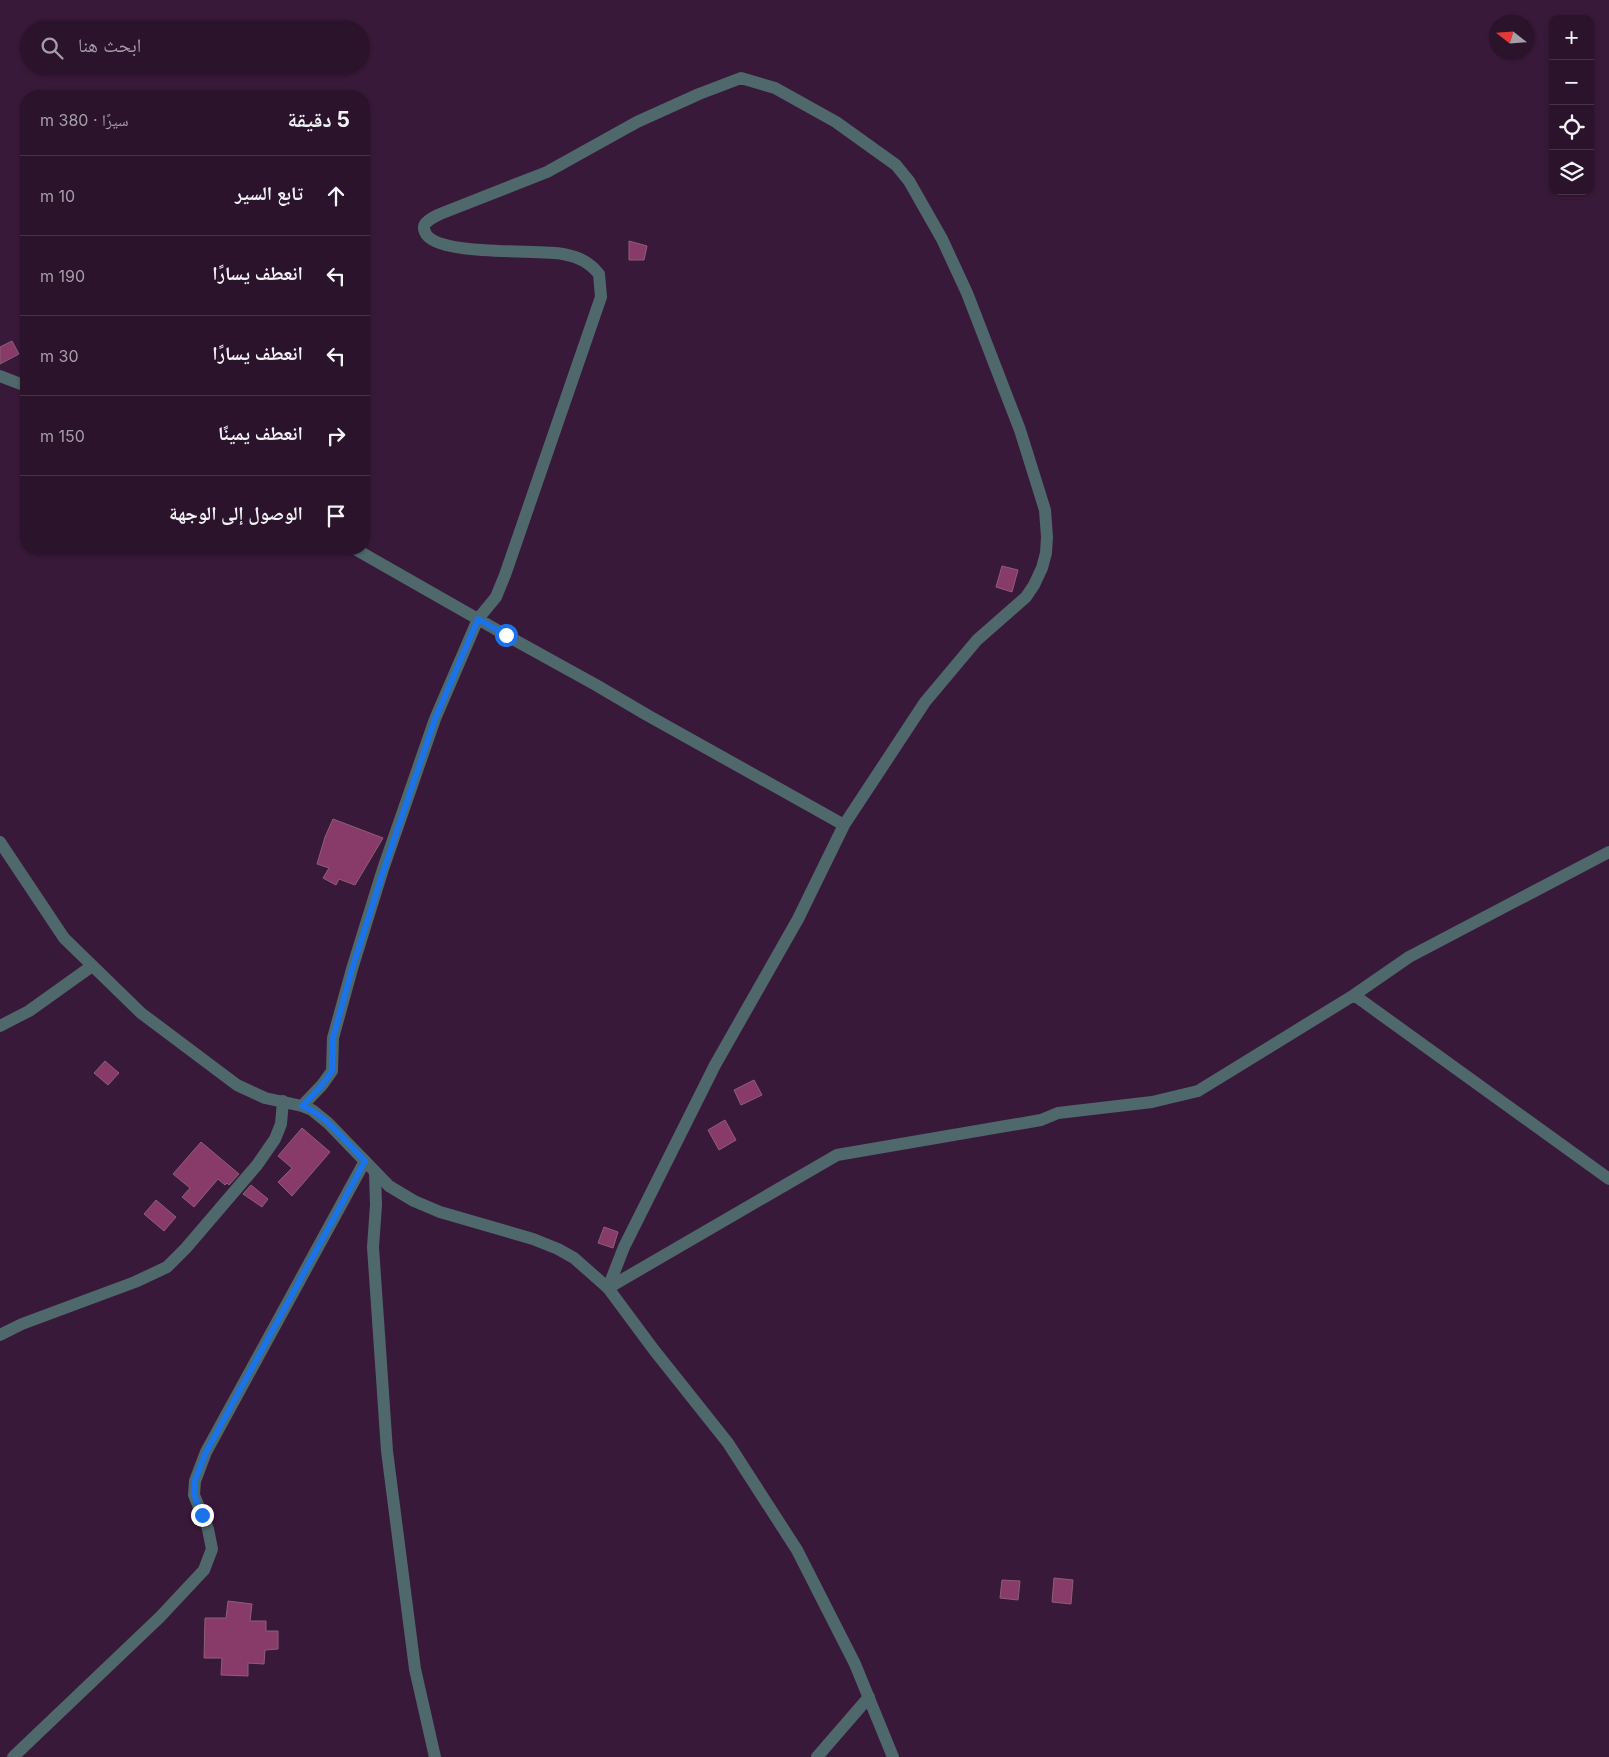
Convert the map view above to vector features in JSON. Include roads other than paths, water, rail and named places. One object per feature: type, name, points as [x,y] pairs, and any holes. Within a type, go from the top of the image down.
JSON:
[{"type":"street","points":[[302,1106],[322,1085],[332,1071],[333,1038],[352,969],[435,719],[478,619],[496,598],[517,544],[601,297],[599,274],[583,259],[561,253],[480,250],[455,247],[433,240],[426,235],[424,226],[440,214],[547,172],[637,122],[699,94],[741,78],[775,88],[836,122],[896,165],[920,199],[942,239],[967,293],[1020,430],[1044,510],[1047,537],[1046,553],[1042,568],[1034,585],[1021,601],[977,640],[925,702],[844,825],[798,919],[714,1066],[624,1247],[608,1288]]},
{"type":"street","points":[[0,376],[20,384]]},
{"type":"street","points":[[366,555],[844,825]]},
{"type":"street","points":[[0,842],[64,938],[142,1014],[237,1085],[265,1098],[283,1101],[312,1110],[328,1123],[389,1186],[422,1205],[533,1239],[558,1249],[574,1258],[608,1288],[654,1350],[728,1443],[798,1550],[855,1664],[893,1757]]},
{"type":"street","points":[[608,1288],[837,1155],[1041,1120],[1058,1113],[1152,1102],[1198,1091],[1354,995],[1409,957],[1609,852]]},
{"type":"street","points":[[0,1026],[29,1011],[92,966]]},
{"type":"street","points":[[1354,995],[1609,1179]]},
{"type":"street","points":[[0,1335],[22,1324],[135,1282],[167,1267],[186,1248],[257,1165],[275,1139],[281,1124],[283,1101]]},
{"type":"street","points":[[13,1757],[160,1617],[204,1570],[212,1549],[208,1529],[194,1495],[195,1480],[206,1452],[365,1161]]},
{"type":"street","points":[[375,1172],[373,1256],[387,1452],[415,1669],[435,1757]]},
{"type":"street","points":[[817,1757],[840,1728],[869,1697]]}]
